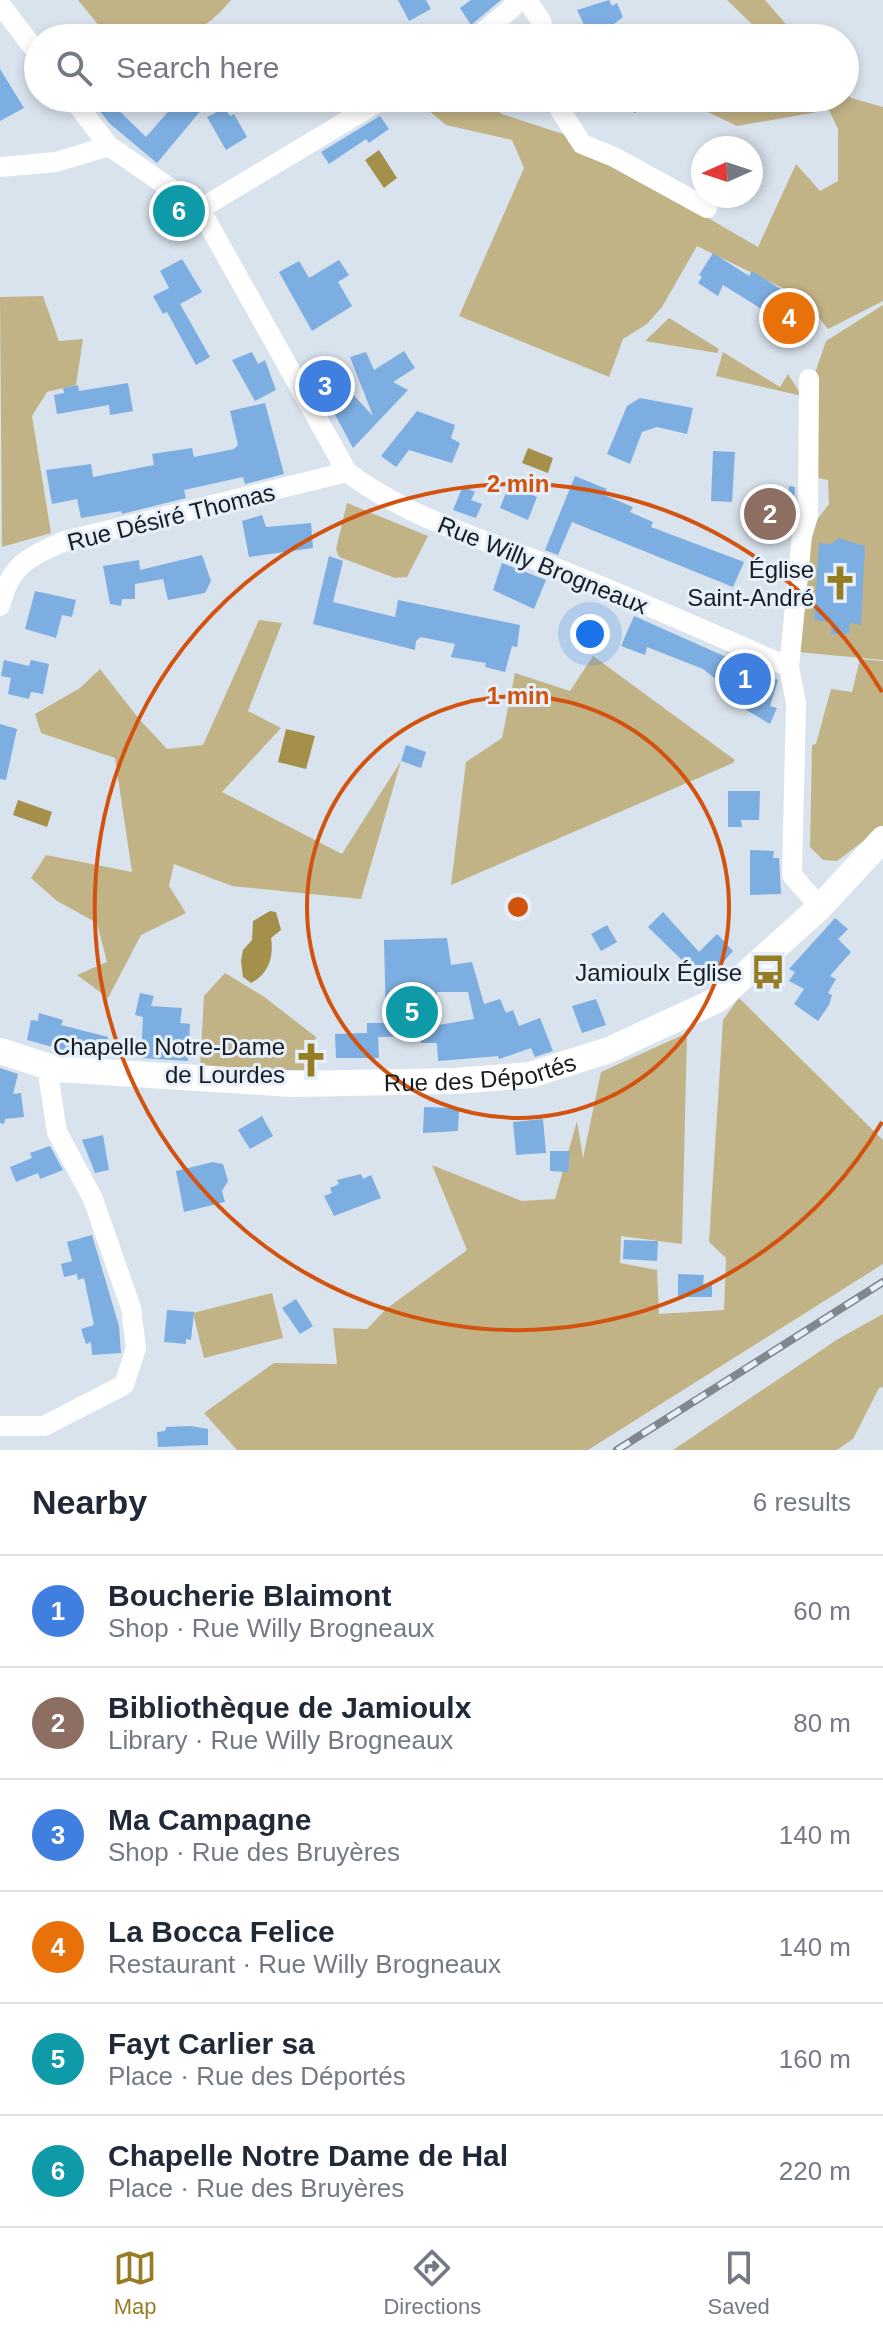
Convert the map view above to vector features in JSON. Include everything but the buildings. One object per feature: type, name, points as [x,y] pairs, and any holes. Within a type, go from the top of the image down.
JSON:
[{"type":"street","points":[[493,24],[513,7],[514,0]]},
{"type":"street","points":[[527,0],[542,24]]},
{"type":"street","points":[[0,4],[24,36]]},
{"type":"street","points":[[83,112],[109,146],[200,209],[347,472]]},
{"type":"street","points":[[200,209],[362,112]]},
{"type":"street","points":[[562,112],[582,144],[614,157],[691,199]]},
{"type":"street","points":[[0,167],[56,162],[109,146]]},
{"type":"street","points":[[809,379],[808,516],[802,536],[789,667],[796,703],[792,875],[820,907]]},
{"type":"street","name":"Rue Désiré Thomas","points":[[0,606],[3,583],[27,557],[65,541],[347,472]]},
{"type":"street","name":"Rue Willy Brogneaux","points":[[347,472],[382,498],[428,520],[546,564],[789,667]]},
{"type":"street","name":"Rue des Déportés","points":[[0,1051],[56,1069],[292,1084],[455,1081],[530,1075],[609,1050],[717,1000],[820,907],[883,839]]},
{"type":"street","points":[[0,1426],[44,1426],[124,1385],[136,1348],[131,1308],[93,1199],[57,1132],[49,1080],[56,1069]]},
{"type":"shaded area","points":[[78,0],[231,0],[206,24],[98,24]]},
{"type":"shaded area","points":[[727,0],[765,0],[786,24],[752,24]]},
{"type":"shaded area","points":[[859,100],[883,107],[883,301],[828,329],[803,298],[697,246],[662,307],[647,324],[623,339],[609,377],[459,316],[524,168],[512,140],[446,125],[431,112],[499,112],[563,134],[758,247],[796,164],[820,191],[838,181],[838,129],[830,112],[859,112]]},
{"type":"shaded area","points":[[708,112],[818,112],[737,126]]},
{"type":"shaded area","points":[[379,150],[397,178],[384,188],[365,160]]},
{"type":"shaded area","points":[[43,296],[59,341],[83,339],[76,385],[47,392],[32,416],[51,533],[2,547],[0,297]]},
{"type":"shaded area","points":[[883,305],[883,660],[798,652],[806,534],[829,504],[828,480],[813,477],[814,376],[826,341]]},
{"type":"shaded area","points":[[669,318],[719,349],[717,353],[645,341]]},
{"type":"shaded area","points":[[723,352],[780,387],[788,374],[802,396],[716,376]]},
{"type":"shaded area","points":[[528,448],[553,458],[548,473],[522,463]]},
{"type":"shaded area","points":[[347,503],[428,536],[407,577],[395,578],[339,557],[336,549]]},
{"type":"shaded area","points":[[259,620],[282,623],[248,711],[281,728],[222,792],[342,854],[401,761],[361,899],[232,886],[174,864],[169,886],[186,913],[141,935],[108,998],[77,975],[107,962],[97,923],[57,901],[31,878],[46,855],[132,872],[115,758],[41,733],[35,714],[80,688],[100,669],[167,749],[203,745]]},
{"type":"shaded area","points":[[593,656],[735,760],[451,885],[466,762],[502,738],[515,673],[570,691]]},
{"type":"shaded area","points":[[860,659],[883,661],[883,826],[837,861],[823,860],[810,847],[812,745],[816,744],[831,689],[852,692]]},
{"type":"shaded area","points":[[286,729],[315,736],[306,769],[278,762]]},
{"type":"shaded area","points":[[18,800],[52,812],[47,827],[13,815]]},
{"type":"shaded area","points":[[270,911],[276,912],[281,930],[271,938],[271,958],[266,970],[251,983],[243,977],[243,950],[252,940],[253,921]]},
{"type":"shaded area","points":[[225,973],[263,996],[316,1037],[306,1070],[200,1069],[204,996]]},
{"type":"shaded area","points":[[739,998],[883,1140],[883,1264],[588,1450],[237,1450],[204,1413],[274,1363],[337,1364],[333,1328],[367,1329],[386,1309],[467,1250],[432,1165],[522,1201],[555,1199],[577,1121],[583,1158],[601,1072],[687,1033],[682,1244],[621,1236],[620,1263],[657,1270],[659,1314],[724,1310],[726,1258],[709,1242],[723,1020]]},
{"type":"shaded area","points":[[272,1293],[283,1338],[204,1358],[193,1313]]},
{"type":"shaded area","points":[[883,1314],[883,1387],[879,1388],[853,1439],[837,1450],[673,1450],[838,1339]]},
{"type":"railway","points":[[617,1450],[883,1282]]},
{"type":"place","name":"Chapelle Notre Dame de Hal","points":[[179,211]]},
{"type":"place","name":"La Bocca Felice","points":[[789,318]]},
{"type":"place","name":"Ma Campagne","points":[[325,386]]},
{"type":"place","name":"Bibliothèque de Jamioulx","points":[[770,514]]},
{"type":"place","name":"Église Saint-André","points":[[840,583]]},
{"type":"place","name":"Boucherie Blaimont","points":[[745,679]]},
{"type":"place","name":"Jamioulx Église","points":[[768,972]]},
{"type":"place","name":"Fayt Carlier sa","points":[[412,1012]]},
{"type":"place","name":"Chapelle Notre-Dame de Lourdes","points":[[311,1060]]}]
